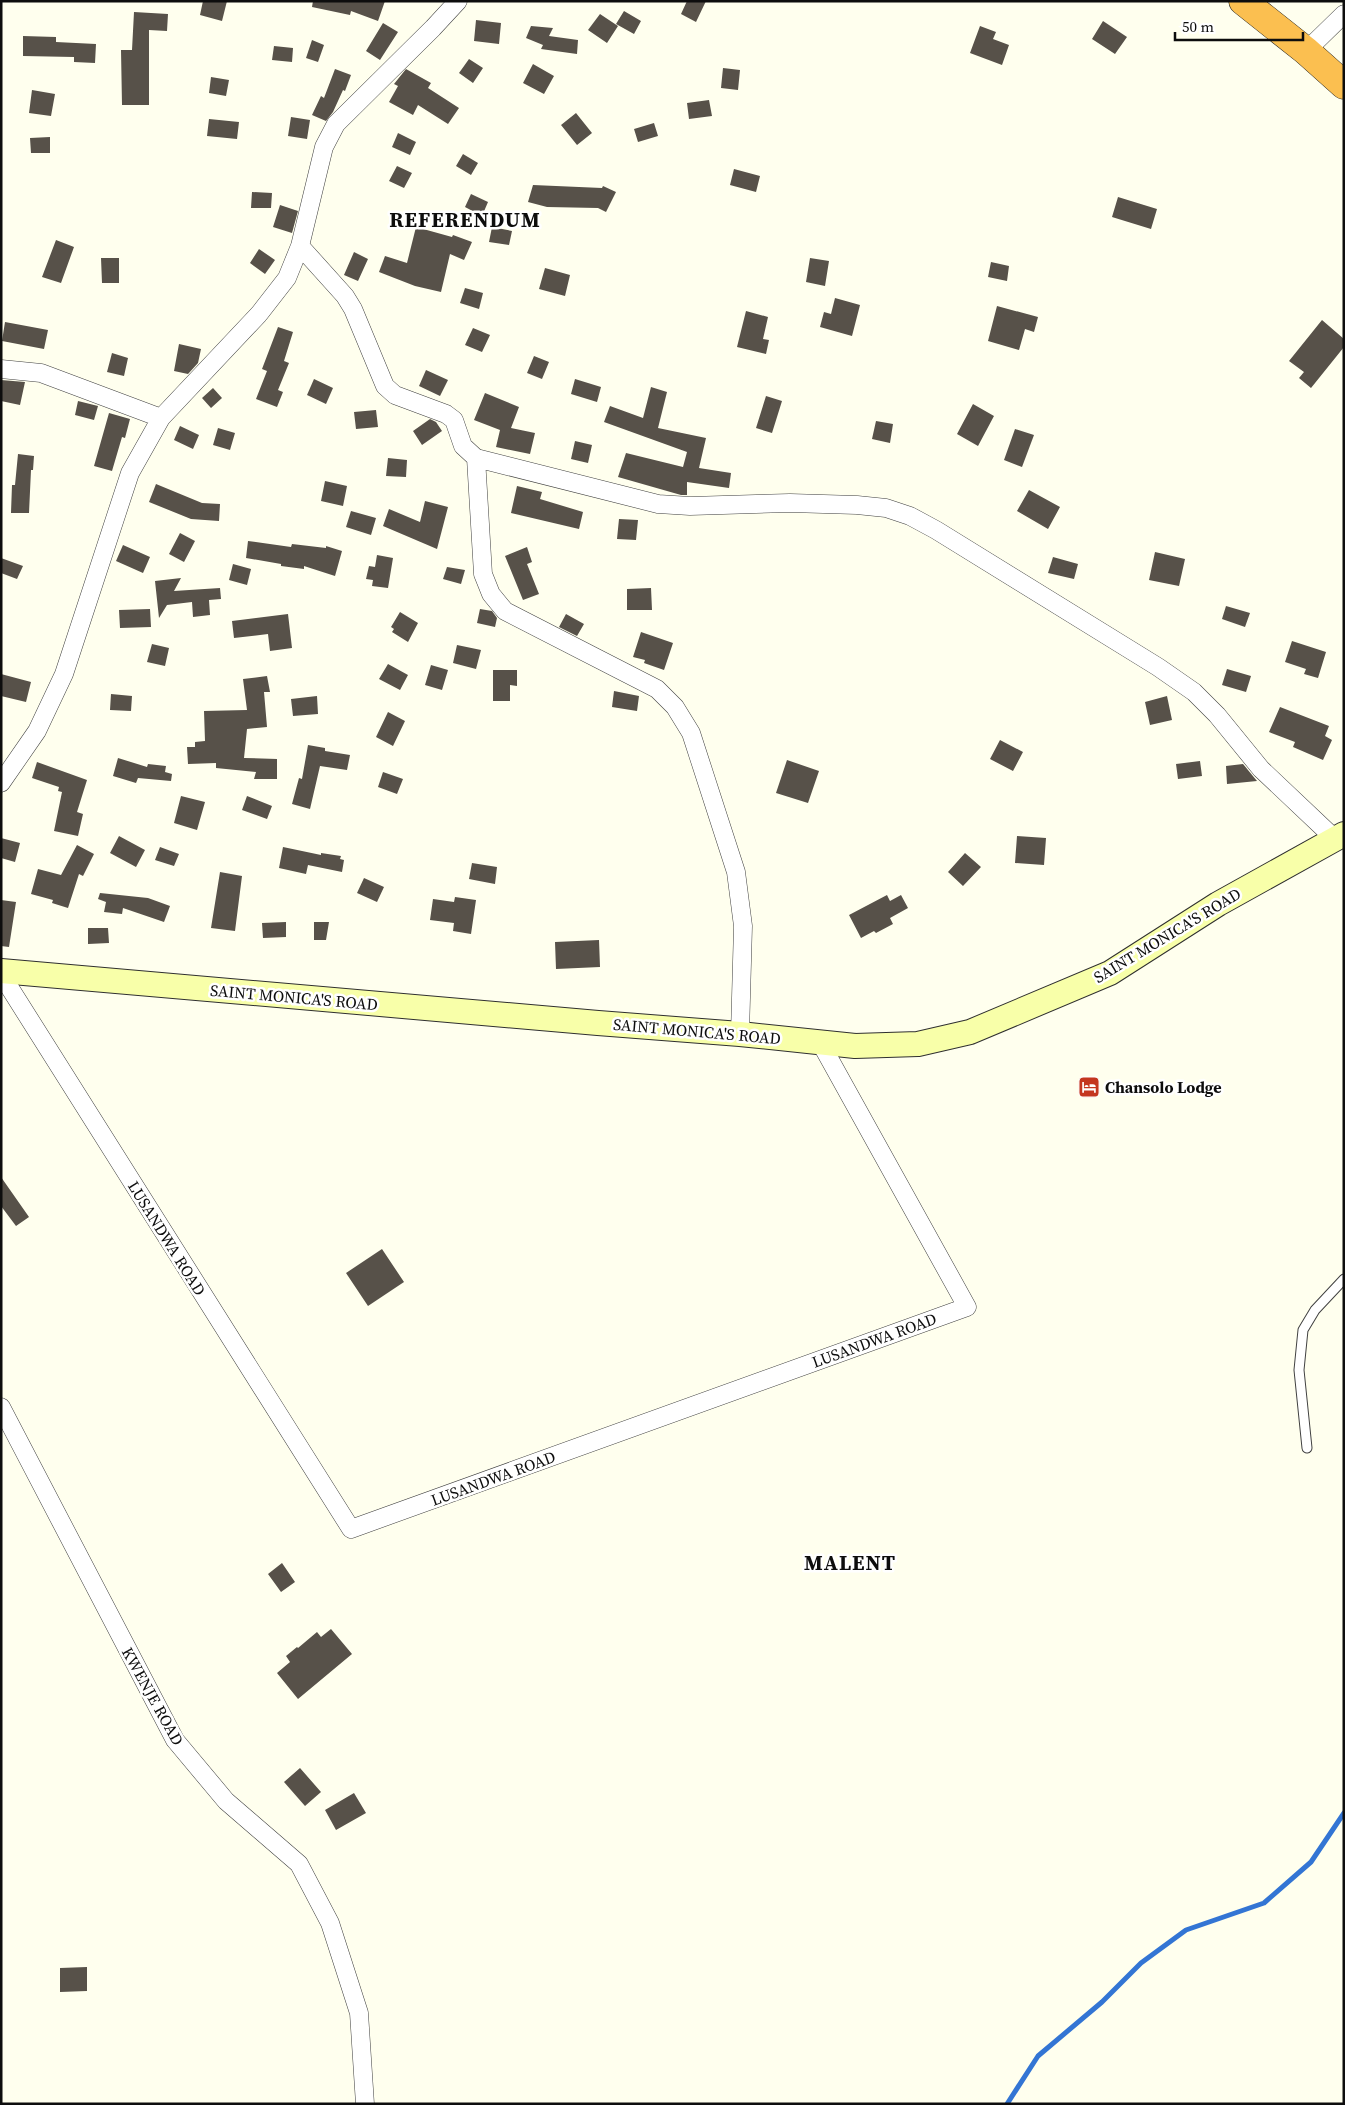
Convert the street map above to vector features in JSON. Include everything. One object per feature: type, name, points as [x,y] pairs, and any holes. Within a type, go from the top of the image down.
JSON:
[{"type":"highway","points":[[1243,1],[1306,51],[1344,85]]},
{"type":"street","points":[[1,783],[37,731],[64,674],[130,473],[161,418],[259,314],[287,278],[300,246],[324,147],[336,124],[458,1]]},
{"type":"street","points":[[1306,51],[1344,14]]},
{"type":"street","points":[[300,246],[344,296],[352,309],[384,386],[395,395],[446,414],[454,420],[463,446],[476,458],[658,504],[690,506],[790,503],[857,505],[886,508],[910,516],[936,530],[1158,667],[1194,692],[1261,769],[1339,837]]},
{"type":"street","points":[[1,368],[41,373],[161,418]]},
{"type":"street","points":[[476,458],[483,574],[491,594],[500,606],[505,611],[658,689],[675,706],[691,733],[736,872],[743,926],[740,1034]]},
{"type":"street","name":"SAINT MONICA'S ROAD","points":[[1,972],[598,1024],[740,1034],[856,1046],[918,1044],[970,1032],[1110,973],[1218,904],[1339,837]]},
{"type":"street","name":"LUSANDWA ROAD","points":[[1,972],[351,1529],[966,1307],[820,1042]]},
{"type":"street","name":"KWENJE ROAD","points":[[1,1407],[175,1740],[226,1801],[299,1864],[326,1914],[359,2013],[365,2104]]},
{"type":"lane","points":[[1308,1448],[1299,1370],[1303,1330],[1315,1310],[1344,1280]]},
{"type":"building","points":[[203,1],[227,1],[222,21],[200,15]]},
{"type":"building","points":[[313,1],[385,1],[378,21],[351,11],[350,15],[312,7]]},
{"type":"building","points":[[687,1],[706,1],[696,22],[681,14]]},
{"type":"building","points":[[624,11],[641,21],[634,34],[616,24]]},
{"type":"building","points":[[134,12],[168,14],[167,31],[149,30],[149,105],[122,105],[121,50],[132,50]]},
{"type":"building","points":[[600,14],[618,26],[607,43],[588,30]]},
{"type":"building","points":[[476,20],[501,23],[499,44],[474,41]]},
{"type":"building","points":[[1103,21],[1127,37],[1115,54],[1092,39]]},
{"type":"building","points":[[383,23],[398,32],[380,60],[366,51]]},
{"type":"building","points":[[531,26],[553,28],[549,36],[578,40],[577,54],[541,49],[543,45],[526,38]]},
{"type":"building","points":[[980,26],[996,32],[993,39],[1009,45],[1002,65],[970,53]]},
{"type":"building","points":[[23,36],[56,37],[56,42],[96,44],[95,63],[74,62],[74,57],[23,56]]},
{"type":"building","points":[[312,40],[324,45],[318,62],[306,58]]},
{"type":"building","points":[[274,46],[293,48],[292,62],[272,60]]},
{"type":"building","points":[[469,59],[483,68],[473,83],[459,73]]},
{"type":"building","points":[[533,64],[554,76],[544,94],[523,83]]},
{"type":"building","points":[[723,68],[740,70],[738,90],[721,88]]},
{"type":"building","points":[[335,69],[351,75],[345,91],[343,90],[333,112],[326,121],[312,115],[321,96],[324,98]]},
{"type":"building","points":[[406,69],[431,83],[428,88],[459,108],[448,124],[418,105],[413,115],[389,102],[398,86],[394,84]]},
{"type":"building","points":[[211,77],[229,80],[226,96],[209,93]]},
{"type":"building","points":[[32,90],[55,94],[51,116],[29,113]]},
{"type":"building","points":[[709,100],[712,116],[689,119],[687,103]]},
{"type":"building","points":[[576,113],[592,133],[577,145],[561,125]]},
{"type":"building","points":[[291,117],[310,120],[307,139],[288,136]]},
{"type":"building","points":[[209,119],[239,122],[237,139],[207,136]]},
{"type":"building","points":[[654,123],[658,136],[638,142],[634,129]]},
{"type":"building","points":[[398,133],[416,142],[410,155],[392,147]]},
{"type":"building","points":[[50,137],[50,153],[31,153],[30,138]]},
{"type":"building","points":[[463,154],[478,163],[471,175],[456,166]]},
{"type":"building","points":[[397,166],[412,173],[404,188],[389,181]]},
{"type":"building","points":[[734,169],[760,176],[756,192],[730,185]]},
{"type":"building","points":[[533,185],[602,188],[603,186],[616,192],[606,212],[598,208],[547,207],[528,202]]},
{"type":"building","points":[[252,192],[272,193],[271,208],[251,208]]},
{"type":"building","points":[[471,194],[488,202],[482,216],[465,207]]},
{"type":"building","points":[[1118,197],[1157,209],[1151,229],[1112,217]]},
{"type":"building","points":[[280,205],[298,211],[292,233],[273,227]]},
{"type":"building","points":[[416,227],[452,237],[453,235],[472,242],[464,260],[450,254],[441,292],[415,286],[379,272],[385,256],[407,263]]},
{"type":"building","points":[[492,227],[512,231],[509,245],[489,242]]},
{"type":"building","points":[[56,240],[74,247],[61,283],[42,277]]},
{"type":"building","points":[[259,249],[275,260],[265,274],[250,263]]},
{"type":"building","points":[[354,252],[368,259],[358,281],[344,275]]},
{"type":"building","points":[[101,258],[119,258],[119,283],[102,283]]},
{"type":"building","points":[[810,258],[829,261],[825,286],[806,282]]},
{"type":"building","points":[[991,262],[1009,266],[1007,281],[988,277]]},
{"type":"building","points":[[545,268],[570,275],[565,296],[539,289]]},
{"type":"building","points":[[465,288],[483,293],[479,309],[460,303]]},
{"type":"building","points":[[835,298],[860,305],[852,336],[820,327],[824,312],[831,314]]},
{"type":"building","points":[[997,306],[1038,317],[1034,332],[1025,329],[1019,350],[988,341]]},
{"type":"building","points":[[746,311],[768,317],[763,339],[769,340],[766,354],[737,347]]},
{"type":"building","points":[[1322,320],[1344,339],[1344,347],[1311,388],[1299,378],[1304,372],[1289,361]]},
{"type":"building","points":[[5,322],[48,330],[44,349],[2,341]]},
{"type":"building","points":[[278,327],[293,332],[284,361],[289,363],[278,390],[283,392],[277,407],[256,399],[267,371],[262,369]]},
{"type":"building","points":[[473,328],[490,335],[482,352],[465,345]]},
{"type":"building","points":[[179,344],[201,349],[198,363],[188,374],[174,371]]},
{"type":"building","points":[[112,353],[128,358],[124,376],[107,372]]},
{"type":"building","points":[[534,356],[549,362],[542,379],[527,373]]},
{"type":"building","points":[[426,370],[448,380],[440,396],[419,386]]},
{"type":"building","points":[[314,379],[333,388],[326,404],[307,395]]},
{"type":"building","points":[[575,379],[601,387],[597,402],[571,394]]},
{"type":"building","points":[[1,380],[25,382],[20,405],[1,401]]},
{"type":"building","points":[[651,387],[667,392],[658,428],[706,438],[699,468],[731,473],[729,488],[687,482],[687,495],[681,495],[618,477],[626,453],[683,467],[687,452],[604,422],[610,406],[643,418]]},
{"type":"building","points":[[213,388],[222,398],[211,408],[202,398]]},
{"type":"building","points":[[485,393],[519,407],[511,428],[535,433],[530,454],[496,447],[500,430],[474,420]]},
{"type":"building","points":[[766,396],[782,401],[772,433],[756,428]]},
{"type":"building","points":[[78,401],[98,406],[94,420],[75,415]]},
{"type":"building","points":[[973,404],[994,416],[978,446],[957,434]]},
{"type":"building","points":[[376,410],[378,427],[356,429],[354,412]]},
{"type":"building","points":[[109,413],[130,419],[125,438],[122,437],[112,471],[94,466]]},
{"type":"building","points":[[430,419],[436,422],[442,431],[422,445],[413,431]]},
{"type":"building","points":[[876,421],[893,424],[890,443],[872,439]]},
{"type":"building","points":[[180,426],[199,435],[193,449],[174,440]]},
{"type":"building","points":[[218,428],[235,433],[230,450],[213,445]]},
{"type":"building","points":[[1015,429],[1034,435],[1022,467],[1004,460]]},
{"type":"building","points":[[575,441],[592,445],[588,463],[571,459]]},
{"type":"building","points":[[18,454],[34,456],[33,470],[31,470],[29,513],[11,513],[12,485],[15,485]]},
{"type":"building","points":[[388,458],[407,460],[406,477],[386,476]]},
{"type":"building","points":[[325,481],[347,486],[343,506],[321,501]]},
{"type":"building","points":[[156,484],[202,503],[220,504],[219,521],[191,519],[149,502]]},
{"type":"building","points":[[517,486],[542,492],[540,499],[583,512],[579,529],[511,513]]},
{"type":"building","points":[[1029,490],[1060,507],[1048,529],[1017,511]]},
{"type":"building","points":[[425,501],[448,507],[437,549],[383,526],[389,509],[420,522]]},
{"type":"building","points":[[351,511],[376,518],[371,535],[346,527]]},
{"type":"building","points":[[619,519],[638,520],[636,540],[617,539]]},
{"type":"building","points":[[180,533],[195,541],[184,562],[169,554]]},
{"type":"building","points":[[248,541],[291,547],[292,544],[326,548],[326,546],[342,551],[335,576],[304,566],[304,569],[281,566],[281,564],[246,558]]},
{"type":"building","points":[[123,545],[150,557],[143,573],[116,561]]},
{"type":"building","points":[[527,547],[532,562],[527,564],[539,594],[523,600],[505,556]]},
{"type":"building","points":[[1155,552],[1185,559],[1179,586],[1149,580]]},
{"type":"building","points":[[377,555],[393,558],[388,588],[372,586],[373,580],[366,579],[369,566],[375,567]]},
{"type":"building","points":[[1053,557],[1078,564],[1074,579],[1048,573]]},
{"type":"building","points":[[1,558],[23,566],[17,579],[1,573]]},
{"type":"building","points":[[233,564],[251,569],[247,585],[229,580]]},
{"type":"building","points":[[447,567],[465,570],[461,584],[443,579]]},
{"type":"building","points":[[181,578],[174,591],[220,588],[221,599],[209,600],[210,615],[193,617],[192,602],[167,605],[159,618],[155,581]]},
{"type":"building","points":[[651,588],[652,610],[627,610],[627,589]]},
{"type":"building","points":[[1226,606],[1250,613],[1245,627],[1222,619]]},
{"type":"building","points":[[150,609],[151,627],[120,628],[119,610]]},
{"type":"building","points":[[480,609],[492,611],[497,618],[495,627],[477,623]]},
{"type":"building","points":[[400,612],[418,623],[408,642],[392,632],[394,629],[391,627]]},
{"type":"building","points":[[288,614],[292,648],[270,651],[268,634],[234,638],[232,621]]},
{"type":"building","points":[[566,614],[584,624],[577,636],[559,627]]},
{"type":"building","points":[[641,632],[673,643],[664,670],[644,663],[645,660],[633,657]]},
{"type":"building","points":[[1292,641],[1326,652],[1318,678],[1304,674],[1306,669],[1285,662]]},
{"type":"building","points":[[152,644],[169,648],[165,666],[147,662]]},
{"type":"building","points":[[457,645],[481,650],[476,669],[453,663]]},
{"type":"building","points":[[388,664],[408,675],[400,690],[379,679]]},
{"type":"building","points":[[431,665],[448,670],[442,690],[425,685]]},
{"type":"building","points":[[1227,669],[1251,676],[1246,692],[1222,685]]},
{"type":"building","points":[[493,670],[517,670],[517,686],[510,685],[510,701],[493,701]]},
{"type":"building","points":[[1,674],[31,682],[26,702],[1,696]]},
{"type":"building","points":[[267,676],[270,692],[264,692],[267,727],[247,729],[244,758],[277,759],[277,779],[254,779],[256,772],[216,768],[216,763],[188,764],[187,747],[195,747],[195,742],[205,741],[204,711],[247,710],[243,679]]},
{"type":"building","points":[[614,691],[639,696],[637,711],[612,707]]},
{"type":"building","points":[[111,694],[132,696],[131,711],[110,710]]},
{"type":"building","points":[[317,696],[318,714],[293,716],[291,699]]},
{"type":"building","points":[[1167,696],[1172,720],[1150,725],[1145,702]]},
{"type":"building","points":[[1280,707],[1329,726],[1325,736],[1332,740],[1323,760],[1293,747],[1295,742],[1269,732]]},
{"type":"building","points":[[388,712],[405,721],[393,746],[376,737]]},
{"type":"building","points":[[1000,740],[1023,752],[1013,771],[990,759]]},
{"type":"building","points":[[308,745],[325,748],[325,751],[350,755],[347,770],[320,766],[310,809],[292,804],[299,778],[302,779]]},
{"type":"building","points":[[118,758],[147,767],[148,764],[166,766],[165,772],[172,774],[171,781],[138,778],[136,783],[113,776]]},
{"type":"building","points":[[787,760],[819,771],[808,803],[776,793]]},
{"type":"building","points":[[1200,761],[1202,776],[1178,779],[1176,764]]},
{"type":"building","points":[[37,762],[87,780],[77,812],[83,814],[78,836],[54,831],[62,792],[58,791],[59,787],[32,778]]},
{"type":"building","points":[[1243,764],[1257,781],[1227,784],[1226,766]]},
{"type":"building","points":[[383,772],[403,779],[397,794],[378,787]]},
{"type":"building","points":[[181,796],[205,802],[197,830],[174,823]]},
{"type":"building","points":[[247,796],[272,806],[267,819],[242,810]]},
{"type":"building","points":[[119,836],[145,850],[136,867],[110,853]]},
{"type":"building","points":[[1017,836],[1046,838],[1044,865],[1015,863]]},
{"type":"building","points":[[1,838],[20,843],[15,862],[1,858]]},
{"type":"building","points":[[77,845],[94,854],[83,876],[79,874],[68,908],[52,903],[53,900],[31,894],[38,869],[61,875]]},
{"type":"building","points":[[160,847],[179,854],[174,866],[155,860]]},
{"type":"building","points":[[283,847],[321,855],[321,853],[341,856],[340,859],[344,860],[342,872],[308,865],[306,874],[279,868]]},
{"type":"building","points":[[965,853],[981,867],[963,886],[948,872]]},
{"type":"building","points":[[472,863],[497,867],[495,884],[469,879]]},
{"type":"building","points":[[220,872],[242,876],[235,931],[211,928]]},
{"type":"building","points":[[364,878],[384,887],[377,902],[357,893]]},
{"type":"building","points":[[100,893],[148,898],[170,906],[164,922],[123,908],[122,914],[104,912],[106,902],[98,899]]},
{"type":"building","points":[[887,895],[890,901],[901,895],[908,908],[890,918],[893,924],[861,938],[849,915]]},
{"type":"building","points":[[455,897],[476,900],[471,934],[453,931],[454,923],[430,920],[433,899],[454,902]]},
{"type":"building","points":[[1,900],[16,902],[9,947],[1,946]]},
{"type":"building","points":[[286,922],[286,937],[263,938],[262,923]]},
{"type":"building","points":[[314,922],[329,922],[326,940],[314,940]]},
{"type":"building","points":[[88,928],[108,928],[109,943],[88,944]]},
{"type":"building","points":[[599,940],[600,967],[556,969],[555,942]]},
{"type":"building","points":[[1,1177],[29,1217],[16,1226],[1,1206]]},
{"type":"building","points":[[382,1249],[404,1282],[368,1306],[346,1273]]},
{"type":"building","points":[[282,1563],[295,1582],[281,1592],[268,1574]]},
{"type":"building","points":[[331,1629],[352,1654],[298,1699],[277,1673],[290,1662],[286,1656],[297,1647],[317,1632],[321,1637]]},
{"type":"building","points":[[300,1768],[321,1792],[305,1806],[284,1782]]},
{"type":"building","points":[[354,1793],[366,1813],[336,1830],[325,1810]]},
{"type":"building","points":[[87,1967],[87,1991],[60,1992],[60,1968]]},
{"type":"waterway","points":[[1007,2104],[1038,2056],[1102,2002],[1141,1963],[1186,1930],[1264,1903],[1311,1862],[1344,1813]]},
{"type":"place","name":"Chansolo Lodge","points":[[1089,1087]]},
{"type":"district","name":"REFERENDUM","points":[[465,219]]},
{"type":"district","name":"MALENT","points":[[850,1562]]}]
